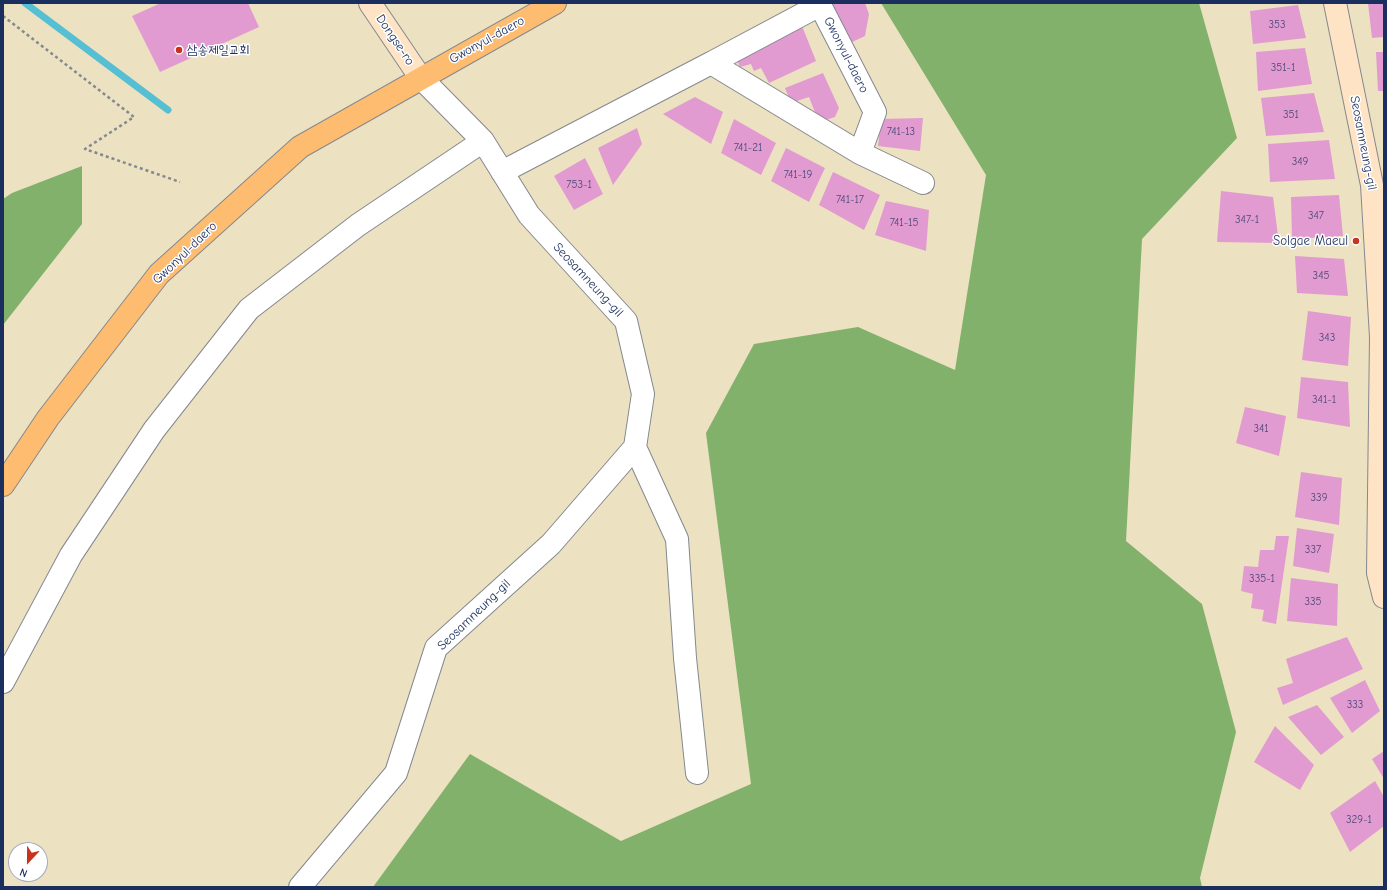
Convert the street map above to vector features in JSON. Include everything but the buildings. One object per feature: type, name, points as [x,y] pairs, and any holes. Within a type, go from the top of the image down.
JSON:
[{"type":"main road","name":"Gwonyul-daero","points":[[3,485],[48,418],[159,274],[300,146],[420,77],[554,3]]},
{"type":"street","name":"Dongse-ro","points":[[370,3],[420,77]]},
{"type":"street","name":"Seosamneung-gil","points":[[1335,3],[1372,185],[1381,296],[1382,452],[1378,573],[1384,597]]},
{"type":"street","name":"Gwonyul-daero","points":[[502,172],[820,6],[875,112],[860,153]]},
{"type":"street","points":[[711,63],[860,153],[923,183]]},
{"type":"street","points":[[420,77],[483,141],[502,172]]},
{"type":"street","points":[[3,682],[71,555],[154,430],[249,309],[358,225],[483,141]]},
{"type":"street","name":"Seosamneung-gil","points":[[300,887],[396,773],[436,648],[551,544],[635,447],[643,394],[626,321],[529,215],[502,172]]},
{"type":"street","points":[[635,447],[677,539],[685,658],[697,773]]},
{"type":"path","points":[[3,16],[134,117],[85,149],[180,182]]},
{"type":"green space","points":[[881,3],[1199,3],[1237,138],[1142,239],[1126,541],[1202,604],[1236,732],[1200,878],[1202,887],[373,887],[470,754],[621,841],[751,784],[706,433],[754,344],[858,327],[955,370],[986,175]]},
{"type":"green space","points":[[82,166],[82,224],[3,325],[3,199],[12,193]]},
{"type":"waterway","points":[[25,3],[168,110]]},
{"type":"place","name":"삼송제일교회","points":[[179,50]]},
{"type":"place","name":"Solgae Maeul","points":[[1356,241]]}]
